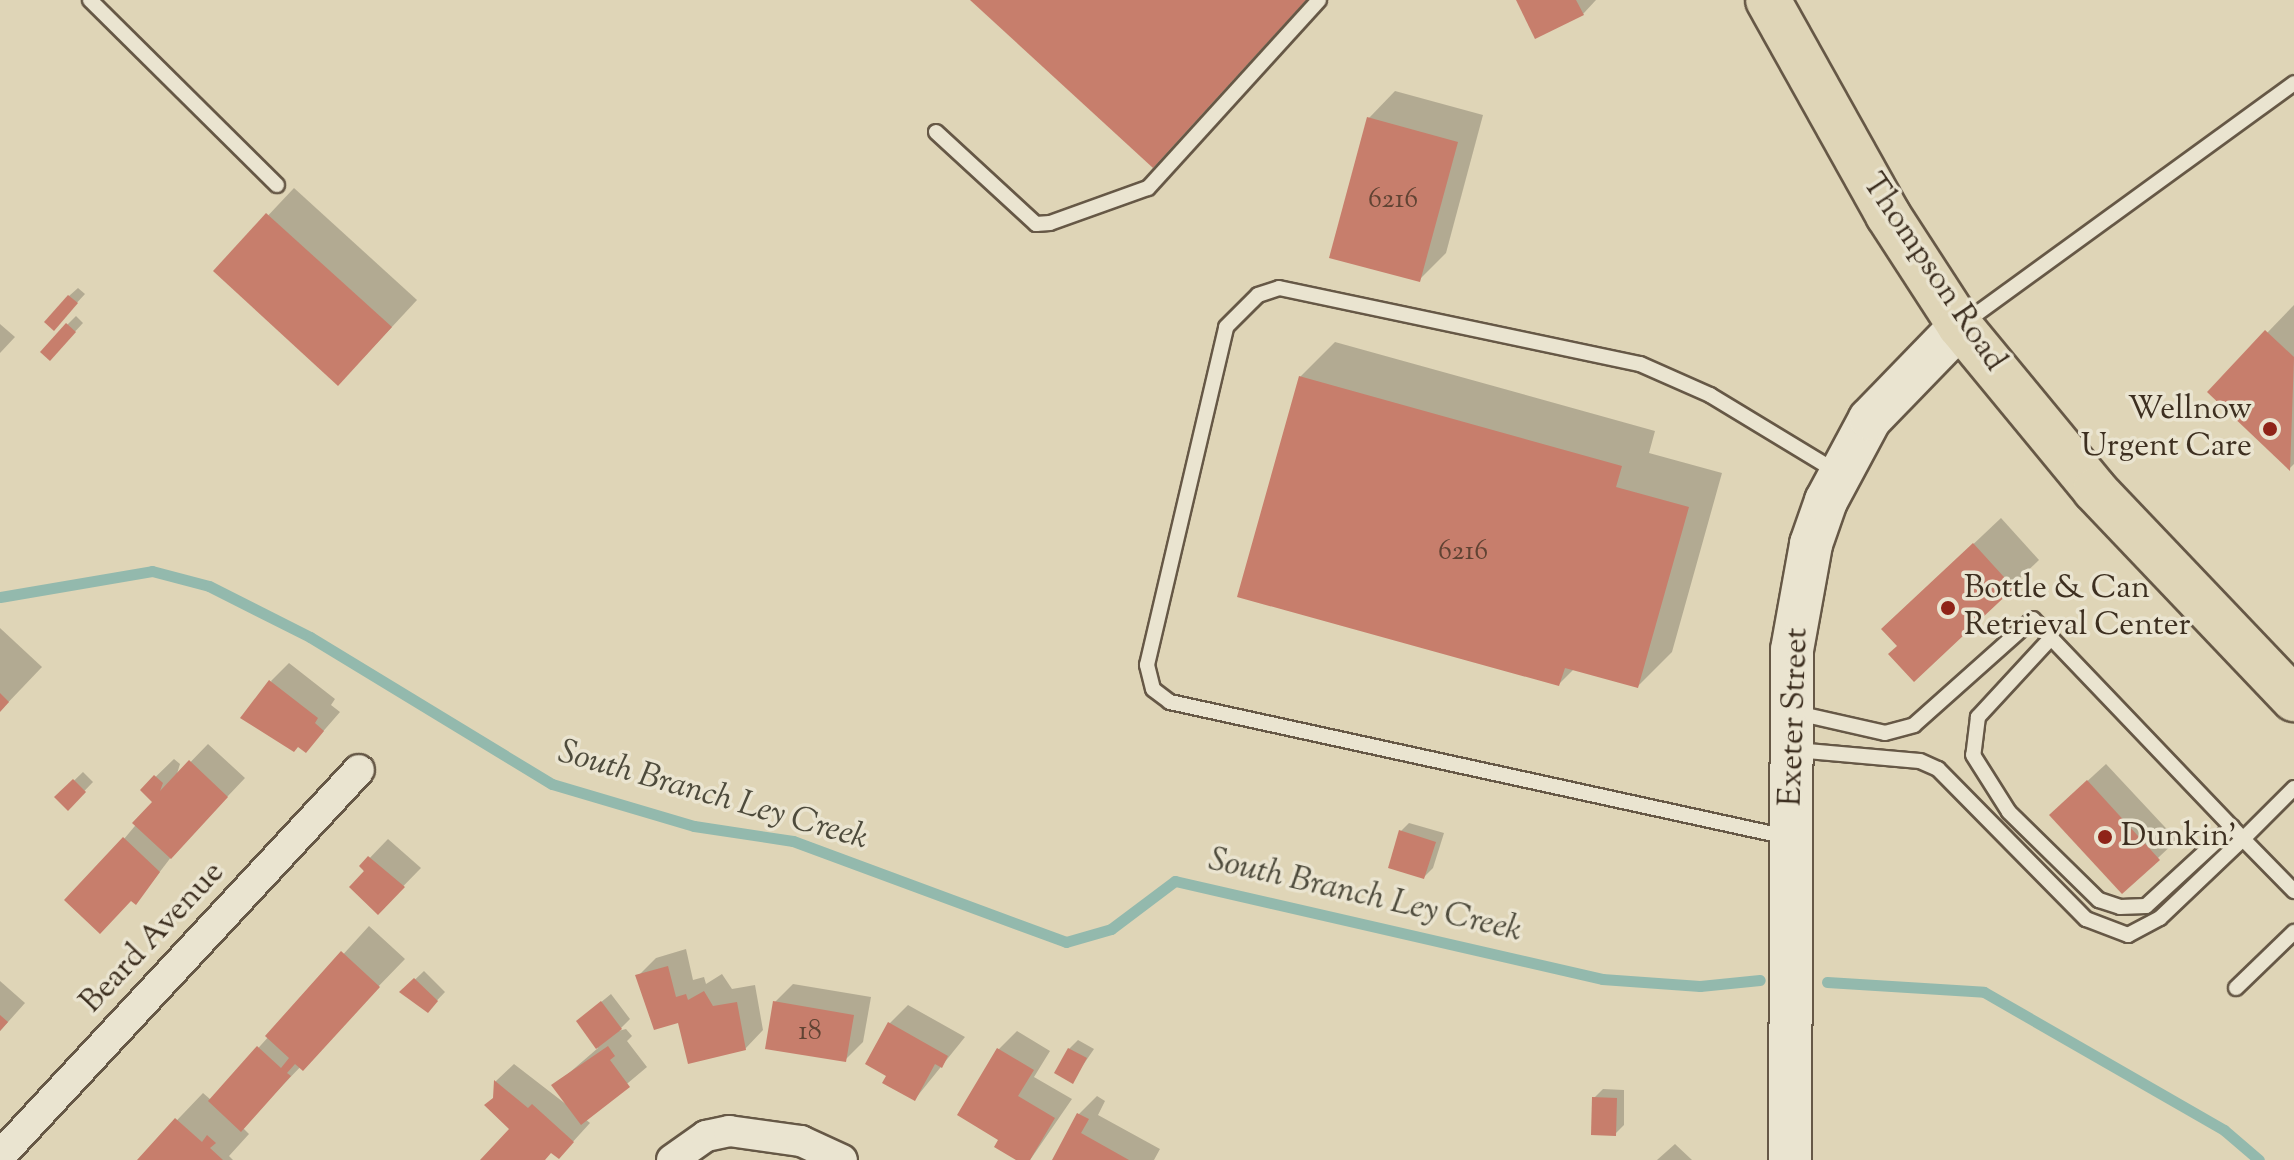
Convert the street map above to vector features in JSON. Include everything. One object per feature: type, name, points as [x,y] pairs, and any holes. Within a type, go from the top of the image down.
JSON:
[{"type":"main road","name":"Thompson Road","points":[[1768,0],[1888,215],[1960,326],[2095,490],[2294,699]]},
{"type":"street","name":"Exeter Street","points":[[1790,1160],[1792,650],[1811,544],[1840,475],[1870,419],[1960,326]]},
{"type":"street","name":"Beard Avenue","points":[[0,1156],[359,770]]},
{"type":"street","points":[[672,1160],[706,1136],[729,1131],[801,1141],[842,1160]]},
{"type":"lane","points":[[90,0],[277,185]]},
{"type":"lane","points":[[936,132],[1036,224],[1050,223],[1148,188],[1319,0]]},
{"type":"lane","points":[[1960,326],[2294,83]]},
{"type":"lane","points":[[1791,838],[1170,702],[1153,689],[1147,665],[1226,327],[1258,295],[1279,288],[1640,364],[1710,395],[1840,475]]},
{"type":"lane","points":[[1792,731],[1885,733],[1914,725],[2033,619],[2294,891]]},
{"type":"lane","points":[[2051,638],[1978,717],[1973,755],[2009,812],[2099,900],[2120,907],[2146,906],[2294,788]]},
{"type":"lane","points":[[1792,731],[1920,761],[1938,769],[2086,919],[2128,935],[2160,918],[2237,833]]},
{"type":"lane","points":[[2236,988],[2294,932]]},
{"type":"building","points":[[970,0],[1306,0],[1153,168]]},
{"type":"building","points":[[1516,0],[1576,0],[1584,15],[1535,39]]},
{"type":"building","points":[[1367,117],[1458,142],[1420,282],[1329,258]]},
{"type":"building","points":[[266,213],[392,327],[338,386],[213,271]]},
{"type":"building","points":[[68,295],[78,303],[54,331],[44,322]]},
{"type":"building","points":[[66,323],[76,332],[50,361],[40,352]]},
{"type":"building","name":"Wellnow Urgent Care","points":[[2265,330],[2294,357],[2290,471],[2207,392]]},
{"type":"building","points":[[1299,376],[1622,466],[1616,487],[1689,507],[1638,688],[1565,668],[1559,686],[1237,597]]},
{"type":"building","name":"Bottle & Can Retrieval Center","points":[[1973,543],[2014,588],[1914,682],[1888,654],[1897,646],[1881,629]]},
{"type":"building","points":[[269,680],[318,718],[315,723],[324,731],[306,753],[298,747],[294,752],[240,718]]},
{"type":"building","points":[[0,693],[9,702],[0,712]]},
{"type":"building","points":[[189,760],[228,797],[171,859],[132,823],[152,802],[140,790],[154,775],[163,783],[160,791]]},
{"type":"building","points":[[73,779],[86,792],[68,811],[54,797]]},
{"type":"building","name":"Dunkin'","points":[[2087,780],[2160,860],[2122,894],[2049,815]]},
{"type":"building","points":[[1399,830],[1436,842],[1424,879],[1388,868]]},
{"type":"building","points":[[123,837],[160,872],[136,905],[131,901],[100,934],[64,900]]},
{"type":"building","points":[[368,856],[405,887],[378,915],[349,887],[364,871],[359,866]]},
{"type":"building","points":[[341,951],[380,987],[303,1071],[295,1064],[287,1073],[291,1076],[241,1132],[208,1101],[257,1046],[281,1068],[289,1058],[265,1036]]},
{"type":"building","points":[[668,966],[676,997],[686,994],[688,1000],[704,991],[713,1006],[737,1002],[746,1050],[688,1064],[678,1023],[654,1030],[635,975]]},
{"type":"building","points":[[414,978],[438,1001],[428,1013],[399,992]]},
{"type":"building","points":[[601,1001],[622,1029],[596,1049],[576,1021]]},
{"type":"building","points":[[773,1001],[854,1015],[846,1062],[765,1049]]},
{"type":"building","points":[[0,1015],[8,1022],[0,1031]]},
{"type":"building","points":[[888,1022],[948,1056],[942,1068],[935,1064],[915,1101],[882,1083],[886,1076],[865,1064]]},
{"type":"building","points":[[608,1046],[615,1056],[610,1060],[630,1087],[581,1125],[551,1085]]},
{"type":"building","points":[[997,1048],[1034,1070],[1018,1096],[1055,1118],[1030,1160],[1016,1160],[994,1147],[998,1140],[957,1115]]},
{"type":"building","points":[[1068,1048],[1087,1058],[1073,1084],[1054,1073]]},
{"type":"building","points":[[494,1080],[528,1108],[532,1104],[574,1142],[559,1159],[551,1153],[545,1160],[480,1160],[509,1129],[484,1105],[493,1098]]},
{"type":"building","points":[[1592,1097],[1617,1098],[1616,1136],[1591,1135]]},
{"type":"building","points":[[1077,1113],[1089,1119],[1081,1133],[1129,1160],[1052,1160]]},
{"type":"building","points":[[175,1118],[202,1142],[207,1135],[216,1143],[210,1148],[223,1160],[137,1160]]},
{"type":"waterway","name":"South Branch Ley Creek","points":[[0,597],[152,571],[209,586],[310,637],[552,784],[694,826],[793,841],[1066,942],[1111,929],[1175,881],[1602,979],[1700,986],[1760,980]]},
{"type":"waterway","name":"South Branch Ley Creek","points":[[1827,982],[1984,992],[2224,1130],[2259,1160]]},
{"type":"place","name":"Wellnow Urgent Care","points":[[2270,429]]},
{"type":"place","name":"Bottle & Can Retrieval Center","points":[[1948,608]]},
{"type":"place","name":"Dunkin'","points":[[2105,837]]}]
